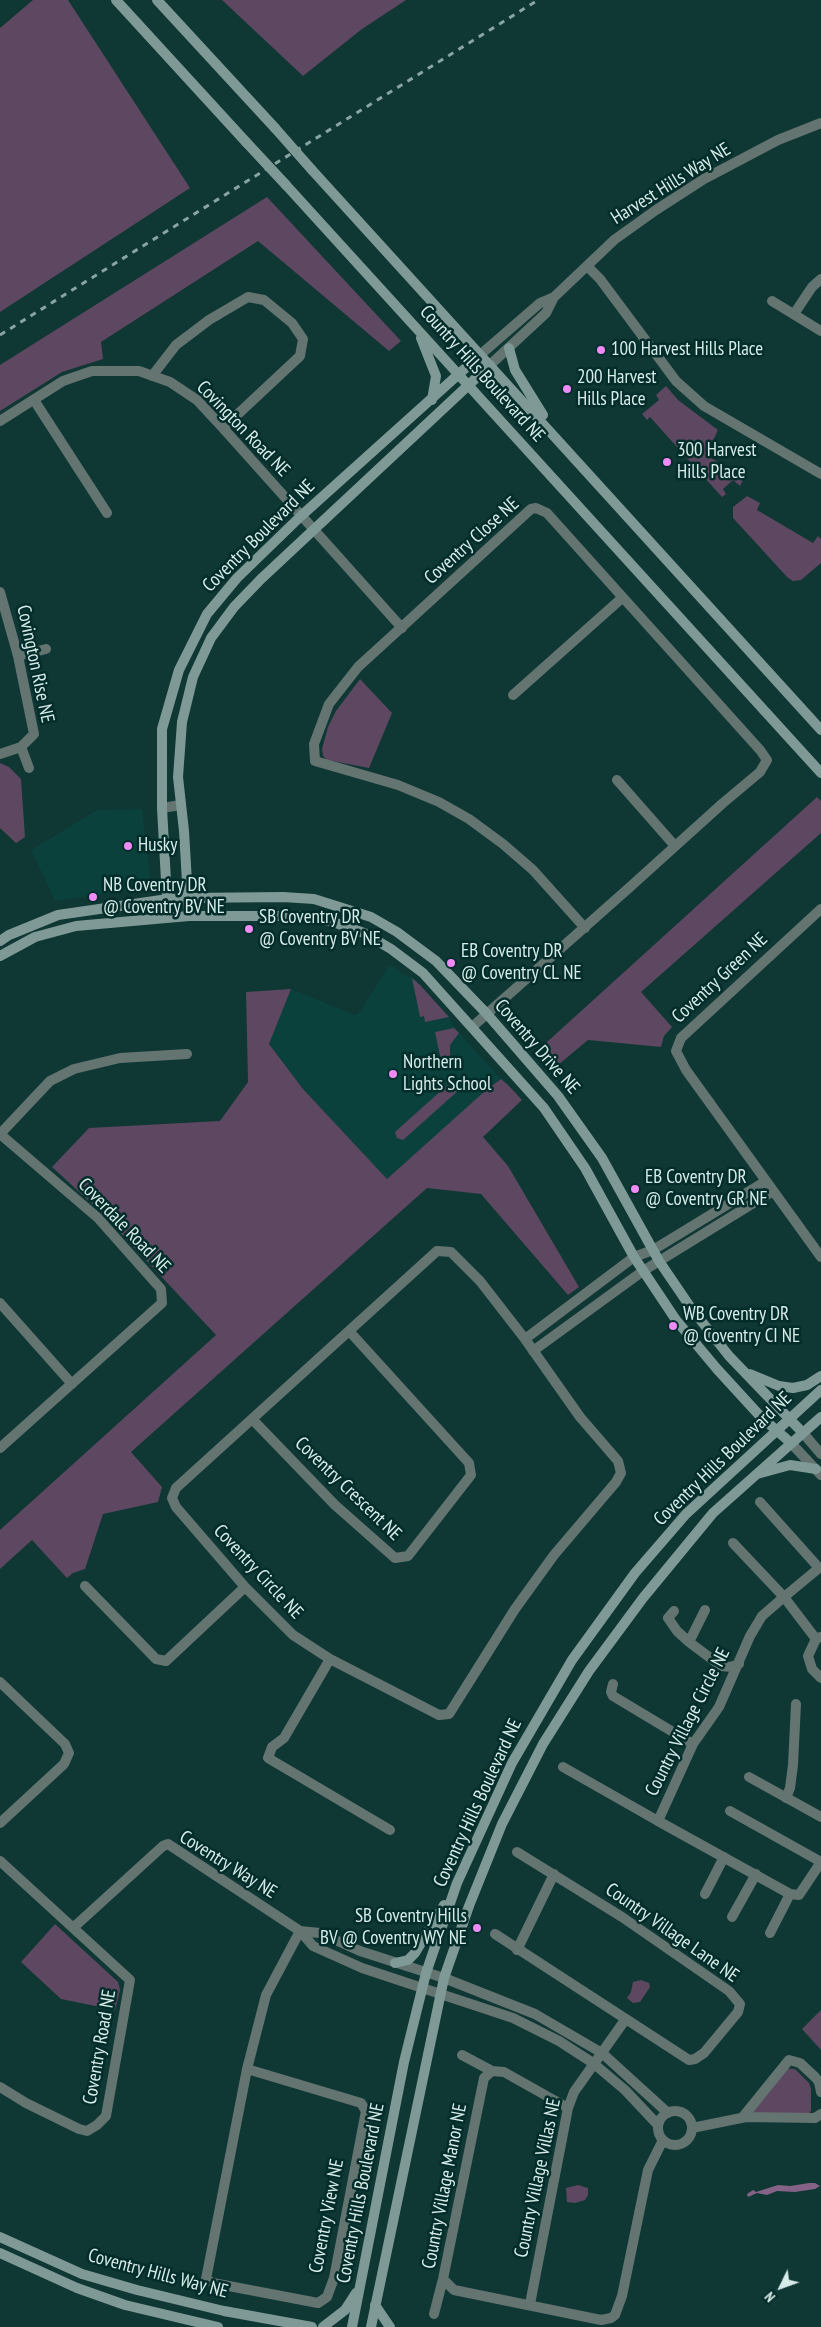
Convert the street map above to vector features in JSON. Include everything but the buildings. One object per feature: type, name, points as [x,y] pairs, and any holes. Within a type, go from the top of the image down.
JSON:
[{"type":"street","name":"Country Hills Boulevard NE","points":[[116,0],[821,773]]},
{"type":"street","name":"Country Hills Boulevard NE","points":[[157,0],[821,730]]},
{"type":"street","name":"Harvest Hills Way NE","points":[[480,355],[540,303],[554,297],[614,240],[704,179],[778,140],[821,123]]},
{"type":"street","points":[[588,266],[600,279],[676,381],[704,406],[821,474]]},
{"type":"street","points":[[794,314],[812,287],[821,279]]},
{"type":"street","name":"Harvest Hills Way NE","points":[[490,365],[546,313],[554,297]]},
{"type":"street","points":[[152,376],[176,345],[209,320],[248,298],[264,300],[292,323],[303,339],[300,356],[223,428]]},
{"type":"street","points":[[772,301],[821,331]]},
{"type":"street","points":[[416,328],[436,376],[432,400]]},
{"type":"street","points":[[509,348],[515,370],[563,445]]},
{"type":"street","name":"Coventry Boulevard NE","points":[[168,917],[162,808],[162,728],[178,670],[207,614],[236,578],[301,516],[460,376],[480,355]]},
{"type":"street","name":"Coventry Boulevard NE","points":[[189,916],[178,777],[182,722],[193,677],[211,638],[234,607],[313,530],[490,365]]},
{"type":"street","name":"Covington Road NE","points":[[0,421],[63,382],[92,371],[139,371],[170,382],[197,400],[402,628]]},
{"type":"street","points":[[34,400],[107,513]]},
{"type":"street","name":"Coventry Close NE","points":[[472,1028],[585,928],[676,846],[760,772],[767,760],[547,513],[536,508],[531,509],[358,667],[329,704],[314,744],[315,761],[398,785],[439,802],[469,819],[503,844],[533,870],[585,928]]},
{"type":"street","name":"Covington Rise NE","points":[[0,592],[18,656],[34,734],[21,747],[0,754]]},
{"type":"street","points":[[513,694],[622,598]]},
{"type":"street","points":[[18,656],[46,649]]},
{"type":"street","points":[[21,747],[28,768]]},
{"type":"street","points":[[617,780],[676,846]]},
{"type":"street","points":[[162,808],[181,805]]},
{"type":"street","name":"Coventry Drive NE","points":[[0,941],[9,935],[58,915],[168,899],[188,898],[283,897],[314,899],[371,917],[397,932],[436,961],[487,1014],[558,1096],[602,1158],[659,1261],[691,1308],[730,1356],[803,1433]]},
{"type":"street","name":"Coventry Green NE","points":[[821,909],[681,1038],[676,1051],[686,1070],[821,1257]]},
{"type":"street","points":[[75,913],[76,926]]},
{"type":"street","name":"Coventry Drive NE","points":[[0,956],[35,937],[76,926],[189,916],[310,916],[355,930],[391,949],[422,973],[544,1108],[585,1168],[634,1257],[676,1320],[716,1369],[760,1416],[792,1443]]},
{"type":"street","points":[[0,1134],[50,1081],[74,1069],[120,1058],[186,1054]]},
{"type":"street","name":"Coverdale Road NE","points":[[0,1134],[98,1218],[161,1290],[162,1303],[0,1448]]},
{"type":"street","points":[[525,1339],[634,1257],[653,1250],[766,1181]]},
{"type":"street","points":[[533,1351],[643,1271],[773,1191]]},
{"type":"street","name":"Coventry Circle NE","points":[[437,1251],[451,1252],[480,1281],[525,1339],[580,1416],[618,1461],[621,1473],[616,1482],[554,1556],[491,1645],[449,1714],[439,1715],[330,1659],[293,1636],[245,1588],[176,1507],[172,1498],[176,1488],[350,1332],[437,1251]]},
{"type":"street","points":[[0,1303],[72,1384]]},
{"type":"street","name":"Coventry Crescent NE","points":[[253,1420],[335,1505],[388,1552],[395,1558],[408,1556],[471,1475],[469,1462],[350,1332]]},
{"type":"street","points":[[745,1372],[779,1386],[793,1388],[807,1385],[821,1376]]},
{"type":"street","name":"Coventry Hills Boulevard NE","points":[[352,2327],[404,2062],[426,1973],[458,1883],[512,1763],[572,1660],[635,1573],[686,1514],[821,1390]]},
{"type":"street","name":"Coventry Hills Boulevard NE","points":[[370,2327],[444,1978],[469,1906],[502,1824],[542,1744],[589,1671],[643,1598],[713,1513],[821,1417]]},
{"type":"street","points":[[803,1433],[821,1454]]},
{"type":"street","points":[[792,1443],[819,1472]]},
{"type":"street","points":[[754,1475],[790,1465],[819,1472]]},
{"type":"street","name":"Country Village Circle NE","points":[[760,1502],[818,1568],[762,1616],[750,1636],[719,1707],[693,1744],[658,1820],[790,1894]]},
{"type":"street","points":[[733,1543],[784,1597],[819,1638],[808,1656],[812,1669],[821,1678]]},
{"type":"street","points":[[85,1586],[156,1659],[166,1661],[245,1588]]},
{"type":"street","points":[[689,1642],[705,1610]]},
{"type":"street","points":[[674,1611],[668,1618],[677,1631],[689,1642],[721,1666],[730,1667],[739,1664]]},
{"type":"street","points":[[330,1659],[284,1738],[272,1747],[268,1758],[390,1830]]},
{"type":"street","points":[[0,1682],[65,1744],[69,1753],[64,1764],[0,1823]]},
{"type":"street","points":[[613,1684],[611,1692],[613,1696],[693,1744]]},
{"type":"street","points":[[786,1798],[790,1788],[793,1765],[796,1704]]},
{"type":"street","points":[[562,1767],[658,1820]]},
{"type":"street","points":[[748,1778],[821,1817]]},
{"type":"street","points":[[730,1811],[821,1862],[799,1894],[790,1894],[770,1932]]},
{"type":"street","name":"Coventry Way NE","points":[[74,1927],[163,1846],[168,1844],[300,1931],[313,1946],[362,1968],[513,2018],[559,2041],[593,2063],[625,2090],[658,2125]]},
{"type":"street","name":"Country Village Lane NE","points":[[495,1934],[689,2060],[695,2059],[704,2053],[738,2012],[740,2004],[729,1991],[678,1954],[517,1852]]},
{"type":"street","points":[[705,1894],[724,1857]]},
{"type":"street","name":"Coventry Road NE","points":[[0,1861],[130,1980],[106,2116],[97,2125],[87,2131],[79,2129],[26,2103],[0,2087]]},
{"type":"street","points":[[517,1950],[554,1874]]},
{"type":"street","points":[[732,1917],[756,1874]]},
{"type":"street","points":[[395,1963],[408,1960],[415,1953],[458,1883]]},
{"type":"street","name":"Coventry Way NE","points":[[300,1931],[320,1933],[360,1951],[444,1978],[535,2014],[602,2053],[668,2113]]},
{"type":"street","name":"Coventry View NE","points":[[247,2069],[360,2103],[366,2111],[334,2278],[326,2297],[318,2303],[213,2283],[206,2279],[247,2069],[266,1995],[300,1931]]},
{"type":"street","points":[[602,2053],[625,2020]]},
{"type":"street","name":"Country Village Villas NE","points":[[530,2304],[568,2108],[574,2092],[602,2053]]},
{"type":"street","points":[[462,2055],[492,2071],[504,2072],[568,2108]]},
{"type":"street","points":[[742,2118],[789,2060],[800,2063],[815,2077],[819,2082],[821,2092]]},
{"type":"street","name":"Country Village Manor NE","points":[[492,2071],[484,2078],[443,2279],[454,2290],[601,2320],[607,2320],[615,2315],[622,2296],[648,2170],[663,2140]]},
{"type":"street","points":[[673,2111],[684,2114],[692,2128],[688,2139],[679,2145],[667,2144],[659,2136],[658,2125],[660,2120],[668,2113],[673,2111]]},
{"type":"street","points":[[692,2128],[742,2118],[815,2118],[821,2114]]},
{"type":"street","name":"Coventry Hills Way NE","points":[[0,2237],[82,2274],[137,2290],[224,2311],[312,2327]]},
{"type":"street","name":"Coventry Hills Way NE","points":[[0,2253],[77,2288],[125,2305],[218,2327]]},
{"type":"street","points":[[434,2314],[443,2279]]},
{"type":"street","points":[[324,2327],[344,2310],[360,2288]]},
{"type":"street","points":[[375,2305],[390,2327]]},
{"type":"shaded area","points":[[33,0],[68,0],[190,188],[0,312],[0,28]]},
{"type":"shaded area","points":[[222,0],[406,0],[362,29],[303,76]]},
{"type":"shaded area","points":[[267,197],[401,341],[389,351],[258,241],[101,342],[103,359],[62,372],[0,411],[0,365]]},
{"type":"shaded area","points":[[666,386],[678,400],[718,430],[706,455],[744,478],[740,486],[733,480],[723,489],[726,494],[722,497],[650,417],[647,420],[642,414],[659,400],[656,395]]},
{"type":"shaded area","points":[[747,496],[760,503],[757,510],[813,543],[818,536],[821,539],[821,563],[801,580],[793,581],[788,578],[733,518],[733,507]]},
{"type":"shaded area","points":[[360,679],[392,713],[369,768],[327,760],[323,756],[322,749],[328,727],[336,711]]},
{"type":"shaded area","points":[[0,763],[9,767],[21,779],[25,837],[16,843],[0,828]]},
{"type":"shaded area","points":[[817,797],[821,801],[821,833],[641,992],[672,1027],[664,1036],[661,1047],[588,1040],[552,1070],[536,1052]]},
{"type":"shaded area","points":[[142,809],[151,882],[143,889],[55,901],[31,850],[97,810]]},
{"type":"shaded area","name":"Northern Lights School","points":[[390,964],[406,976],[412,977],[420,985],[449,1017],[454,1027],[501,1079],[387,1179],[303,1089],[269,1044],[291,989],[355,1015],[360,1012]]},
{"type":"shaded area","points":[[412,978],[449,1017],[425,1022],[424,1016],[420,1017]]},
{"type":"shaded area","points":[[291,989],[269,1044],[303,1089],[387,1179],[485,1091],[501,1079],[508,1085],[522,1100],[483,1137],[508,1166],[579,1287],[568,1295],[481,1194],[427,1188],[131,1452],[162,1487],[158,1502],[103,1514],[85,1569],[73,1573],[67,1578],[32,1540],[0,1569],[0,1530],[216,1335],[100,1211],[52,1167],[89,1128],[220,1121],[248,1082],[246,992]]},
{"type":"shaded area","points":[[454,1028],[459,1033],[450,1045],[452,1061],[443,1069],[435,1032]]},
{"type":"shaded area","points":[[453,1080],[460,1089],[403,1140],[397,1138],[395,1132]]},
{"type":"shaded area","points":[[55,1924],[118,1982],[120,1990],[115,2010],[61,1999],[21,1962]]},
{"type":"shaded area","points":[[641,1980],[649,1983],[650,1987],[640,2002],[633,2003],[627,1998],[631,1992],[633,1982]]},
{"type":"shaded area","points":[[821,2010],[821,2050],[802,2029]]},
{"type":"shaded area","points":[[782,2068],[795,2069],[809,2083],[811,2089],[811,2111],[805,2118],[746,2117]]},
{"type":"shaded area","points":[[815,2183],[820,2186],[815,2189],[795,2192],[777,2191],[767,2195],[757,2193],[748,2197],[747,2194],[753,2190],[756,2192],[778,2185],[790,2186]]},
{"type":"shaded area","points":[[578,2185],[588,2188],[588,2195],[585,2200],[575,2203],[567,2202],[566,2188]]},
{"type":"railway","points":[[0,335],[538,0]]},
{"type":"place","name":"100 Harvest Hills Place","points":[[601,350]]},
{"type":"place","name":"200 Harvest Hills Place","points":[[567,389]]},
{"type":"place","name":"300 Harvest Hills Place","points":[[667,462]]},
{"type":"place","name":"Husky","points":[[128,846]]},
{"type":"place","name":"NB Coventry DR @ Coventry BV NE","points":[[93,897]]},
{"type":"place","name":"SB Coventry DR @ Coventry BV NE","points":[[249,929]]},
{"type":"place","name":"EB Coventry DR @ Coventry CL NE","points":[[451,963]]},
{"type":"place","name":"Northern Lights School","points":[[393,1074]]},
{"type":"place","name":"EB Coventry DR @ Coventry GR NE","points":[[635,1189]]},
{"type":"place","name":"WB Coventry DR @ Coventry CI NE","points":[[673,1326]]},
{"type":"place","name":"SB Coventry Hills BV @ Coventry WY NE","points":[[477,1928]]}]
